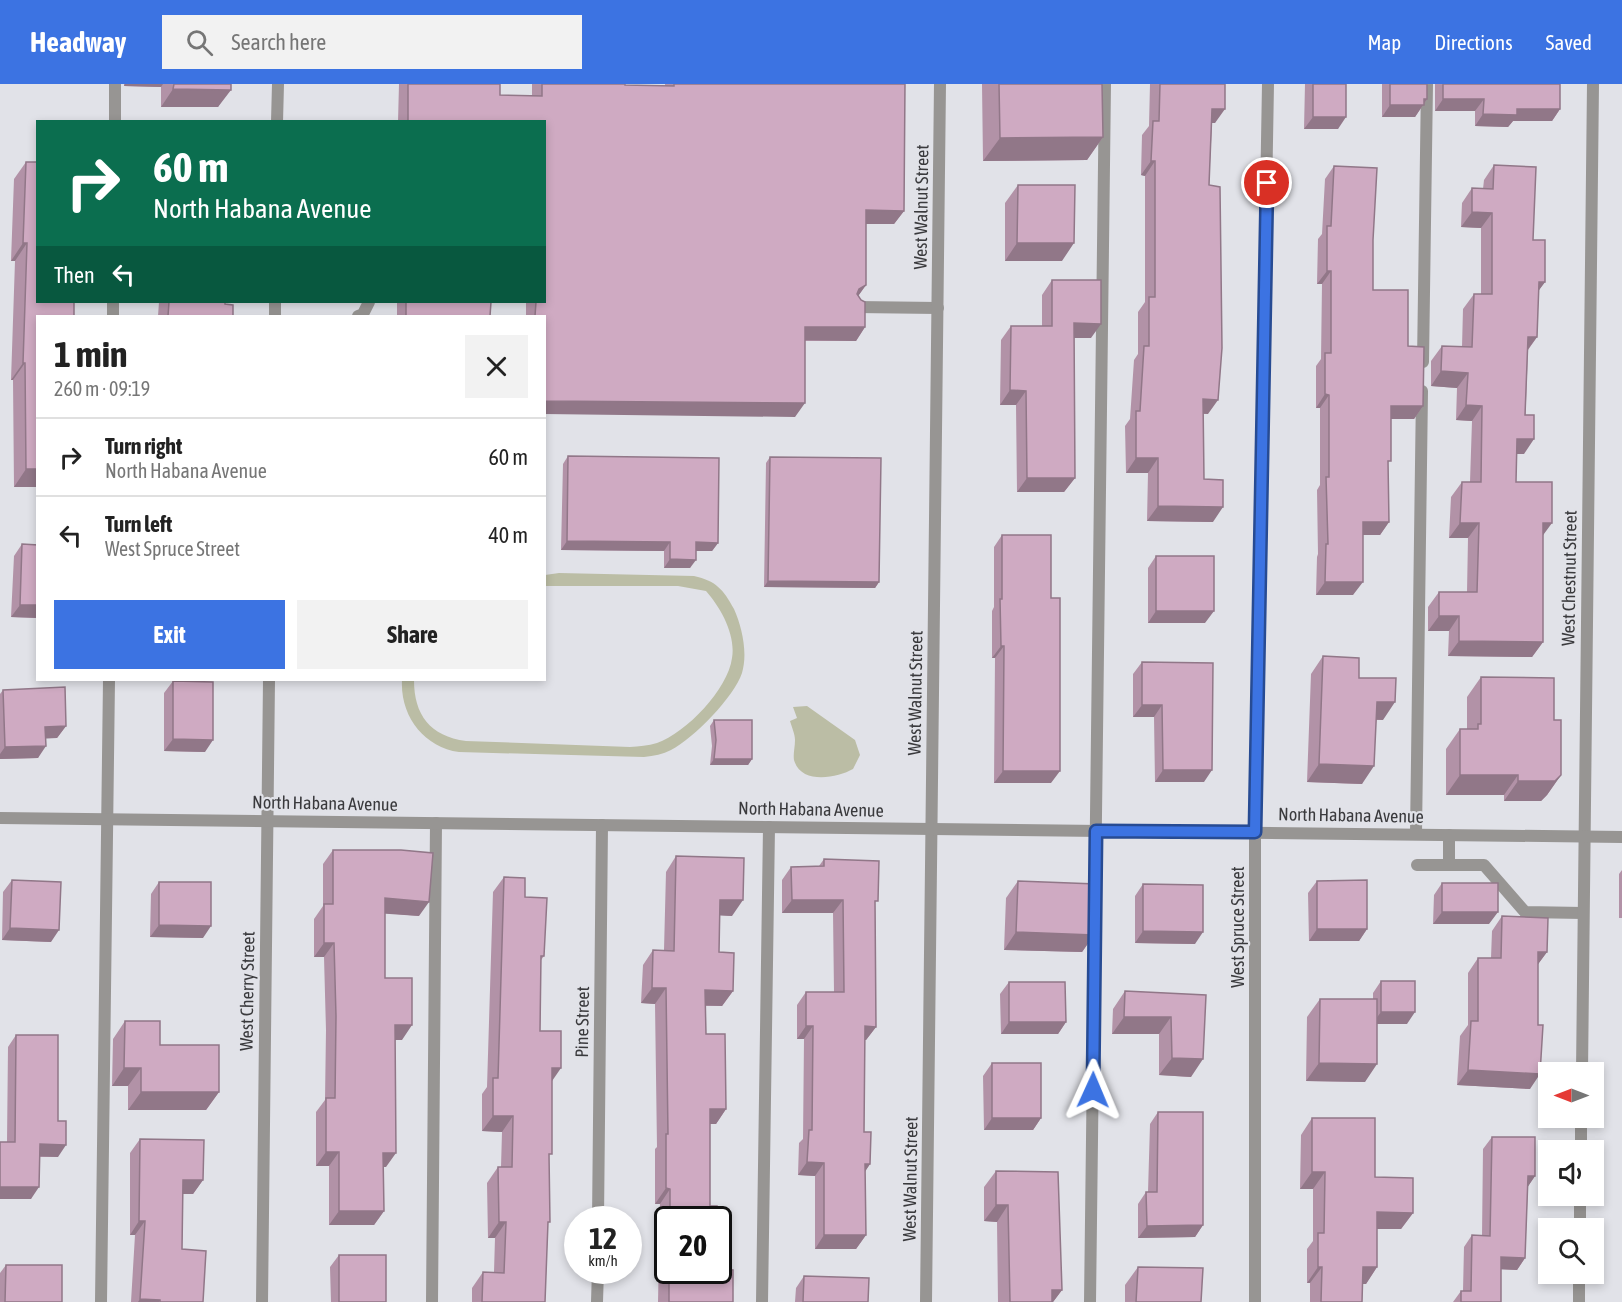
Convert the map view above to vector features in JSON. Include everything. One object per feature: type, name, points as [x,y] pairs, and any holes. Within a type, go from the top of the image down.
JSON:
[{"type":"street","points":[[115,120],[116,84]]},
{"type":"street","points":[[277,120],[278,84]]},
{"type":"street","name":"West Walnut Street","points":[[926,1302],[940,84]]},
{"type":"street","points":[[1090,1302],[1105,84]]},
{"type":"street","name":"West Spruce Street","points":[[1255,1302],[1255,832],[1268,84]]},
{"type":"street","points":[[1416,834],[1427,84]]},
{"type":"street","name":"West Chestnut Street","points":[[1582,1062],[1593,84]]},
{"type":"street","points":[[856,307],[938,308]]},
{"type":"street","points":[[101,1302],[109,681]]},
{"type":"street","name":"West Cherry Street","points":[[262,1302],[269,681]]},
{"type":"street","name":"North Habana Avenue","points":[[0,818],[1622,837]]},
{"type":"street","points":[[432,1302],[436,823]]},
{"type":"street","name":"Pine Street","points":[[598,1206],[602,825]]},
{"type":"street","points":[[762,1302],[769,826]]},
{"type":"street","points":[[1449,834],[1449,865]]},
{"type":"street","points":[[1417,865],[1484,865],[1525,912],[1584,913]]},
{"type":"street","points":[[597,1302],[598,1284]]},
{"type":"street","points":[[1579,1284],[1579,1302]]},
{"type":"green space","points":[[559,573],[694,576],[708,580],[726,596],[739,624],[743,640],[744,665],[738,683],[722,705],[691,736],[665,753],[648,757],[459,752],[446,749],[425,737],[417,728],[405,706],[402,681],[414,681],[417,704],[426,722],[434,729],[453,738],[466,741],[630,747],[657,743],[680,730],[704,708],[723,683],[732,658],[732,640],[717,605],[706,591],[678,586],[546,586],[546,575]]},
{"type":"green space","points":[[807,706],[855,740],[860,755],[853,769],[838,775],[820,777],[804,773],[798,768],[794,760],[795,738],[790,721],[797,718],[793,707]]},
{"type":"building","points":[[174,84],[231,84],[231,90],[173,89]]},
{"type":"building","points":[[408,84],[500,84],[500,95],[542,96],[542,84],[674,86],[674,84],[905,84],[904,211],[866,210],[866,285],[859,289],[857,294],[865,302],[865,327],[805,327],[805,403],[546,401],[546,315],[535,315],[536,303],[546,303],[546,120],[408,120]]},
{"type":"building","points":[[999,84],[1102,84],[1103,137],[1000,138]]},
{"type":"building","points":[[1160,84],[1225,84],[1225,109],[1212,109],[1209,185],[1220,187],[1222,348],[1218,400],[1203,399],[1204,479],[1223,480],[1223,507],[1158,506],[1158,458],[1136,458],[1136,411],[1140,411],[1144,346],[1149,346],[1149,297],[1155,297],[1155,161],[1151,161],[1153,121],[1159,121]]},
{"type":"building","points":[[1313,84],[1346,84],[1346,117],[1313,117]]},
{"type":"building","points":[[1390,84],[1427,84],[1427,99],[1424,99],[1424,105],[1390,105]]},
{"type":"building","points":[[1443,84],[1560,84],[1560,109],[1517,109],[1517,115],[1483,114],[1484,99],[1443,99]]},
{"type":"building","points":[[26,162],[36,162],[36,303],[74,303],[74,315],[36,315],[36,469],[26,469],[25,363],[23,363],[27,243],[23,243]]},
{"type":"building","points":[[1494,165],[1536,167],[1533,240],[1545,240],[1545,282],[1539,282],[1537,337],[1528,337],[1525,415],[1534,415],[1534,439],[1517,439],[1516,482],[1552,482],[1552,523],[1543,523],[1543,642],[1459,641],[1459,616],[1439,616],[1439,592],[1477,592],[1479,523],[1460,523],[1462,482],[1481,482],[1482,406],[1466,405],[1468,373],[1441,371],[1442,346],[1472,347],[1474,294],[1492,294],[1492,213],[1472,212],[1472,188],[1493,189]]},
{"type":"building","points":[[1334,166],[1377,168],[1373,290],[1408,290],[1408,346],[1424,347],[1423,406],[1391,406],[1391,461],[1388,461],[1389,522],[1363,522],[1363,582],[1325,582],[1326,544],[1328,544],[1326,477],[1329,477],[1329,395],[1325,394],[1325,353],[1331,353],[1331,271],[1327,271],[1327,226],[1331,226]]},
{"type":"building","points":[[1018,185],[1075,185],[1074,243],[1017,243]]},
{"type":"building","points":[[1052,280],[1101,280],[1101,324],[1074,323],[1075,478],[1027,478],[1026,391],[1010,390],[1011,326],[1052,326]]},
{"type":"building","points":[[169,303],[233,305],[233,315],[168,315]]},
{"type":"building","points":[[406,303],[491,303],[490,315],[406,315]]},
{"type":"building","points":[[568,456],[719,458],[718,543],[696,542],[696,560],[670,559],[670,542],[567,541]]},
{"type":"building","points":[[770,457],[881,458],[879,582],[768,581]]},
{"type":"building","points":[[1002,535],[1051,535],[1051,598],[1060,598],[1060,771],[1003,771],[1004,646],[1001,646],[1000,599],[1002,599]]},
{"type":"building","points":[[22,544],[36,545],[36,605],[20,605]]},
{"type":"building","points":[[1156,556],[1214,556],[1214,611],[1156,611]]},
{"type":"building","points":[[1323,656],[1359,658],[1359,678],[1396,678],[1395,702],[1377,702],[1374,766],[1319,764]]},
{"type":"building","points":[[1142,662],[1213,663],[1212,770],[1163,770],[1162,705],[1142,705]]},
{"type":"building","points":[[1481,677],[1554,678],[1554,720],[1561,720],[1561,775],[1555,781],[1518,781],[1518,775],[1460,775],[1460,729],[1478,729],[1478,724],[1481,724]]},
{"type":"building","points":[[173,681],[213,682],[213,740],[173,739]]},
{"type":"building","points":[[65,687],[66,726],[45,727],[46,746],[5,747],[3,690]]},
{"type":"building","points":[[714,720],[752,720],[752,759],[714,759],[716,740]]},
{"type":"building","points":[[333,850],[401,850],[433,853],[429,902],[385,898],[385,978],[412,978],[412,1025],[395,1025],[396,1153],[383,1153],[384,1211],[339,1211],[339,1152],[326,1152],[326,1098],[335,1098],[336,1016],[334,943],[324,943],[324,904],[333,904]]},
{"type":"building","points":[[676,856],[744,858],[743,900],[720,900],[719,952],[734,953],[733,991],[705,990],[706,1034],[725,1034],[726,1109],[710,1109],[710,1206],[670,1206],[670,1189],[666,1188],[666,1134],[668,1134],[666,988],[652,988],[653,950],[674,951]]},
{"type":"building","points":[[824,859],[879,861],[878,901],[875,901],[876,1027],[865,1026],[864,1132],[871,1132],[870,1164],[865,1164],[866,1235],[824,1235],[824,1163],[807,1162],[809,1130],[812,1130],[813,1026],[806,1026],[806,992],[844,992],[843,900],[792,900],[791,867],[824,866]]},
{"type":"building","points":[[504,877],[525,878],[525,897],[547,898],[544,956],[541,956],[540,1031],[561,1031],[561,1068],[552,1068],[552,1154],[549,1154],[550,1222],[548,1222],[545,1302],[482,1302],[483,1272],[504,1273],[506,1222],[499,1222],[498,1167],[512,1167],[513,1116],[493,1116],[493,1078],[498,1078]]},
{"type":"building","points":[[12,880],[61,882],[59,930],[10,928]]},
{"type":"building","points":[[1367,880],[1367,929],[1317,929],[1317,881]]},
{"type":"building","points":[[1018,881],[1096,884],[1094,935],[1016,932]]},
{"type":"building","points":[[159,882],[211,882],[211,926],[159,925]]},
{"type":"building","points":[[1442,883],[1498,883],[1498,912],[1442,912]]},
{"type":"building","points":[[1143,884],[1203,885],[1203,932],[1143,931]]},
{"type":"building","points":[[1502,916],[1548,918],[1547,952],[1538,952],[1538,1025],[1543,1025],[1538,1074],[1468,1070],[1471,1021],[1478,1021],[1478,958],[1501,958]]},
{"type":"building","points":[[1381,981],[1415,981],[1415,1012],[1381,1012]]},
{"type":"building","points":[[1009,982],[1065,982],[1066,1022],[1009,1022]]},
{"type":"building","points":[[1125,991],[1206,995],[1203,1059],[1172,1058],[1171,1017],[1124,1017]]},
{"type":"building","points":[[1320,999],[1377,999],[1377,1064],[1319,1063]]},
{"type":"building","points":[[125,1021],[160,1021],[160,1045],[219,1045],[219,1092],[141,1092],[141,1068],[124,1068]]},
{"type":"building","points":[[16,1035],[58,1035],[58,1121],[66,1121],[66,1145],[40,1144],[39,1187],[0,1187],[0,1142],[15,1142]]},
{"type":"building","points":[[992,1063],[1041,1063],[1041,1118],[992,1118]]},
{"type":"building","points":[[1158,1112],[1203,1112],[1203,1225],[1147,1226],[1146,1192],[1157,1192]]},
{"type":"building","points":[[1312,1118],[1375,1118],[1375,1177],[1413,1178],[1413,1213],[1377,1212],[1377,1267],[1363,1267],[1362,1302],[1321,1302],[1322,1267],[1318,1267],[1318,1233],[1324,1233],[1325,1172],[1312,1172]]},
{"type":"building","points":[[1492,1137],[1535,1137],[1535,1176],[1528,1176],[1525,1258],[1501,1257],[1501,1302],[1461,1302],[1461,1291],[1471,1291],[1472,1235],[1490,1236]]},
{"type":"building","points":[[140,1139],[204,1140],[203,1180],[183,1180],[182,1249],[206,1251],[203,1302],[160,1302],[160,1300],[140,1299],[145,1221],[139,1221]]},
{"type":"building","points":[[996,1171],[1058,1172],[1062,1290],[1052,1290],[1052,1302],[1010,1302],[1008,1205],[996,1205]]},
{"type":"building","points":[[339,1255],[386,1255],[386,1302],[339,1302]]},
{"type":"building","points":[[6,1265],[62,1265],[62,1302],[5,1302]]},
{"type":"building","points":[[1138,1267],[1203,1268],[1201,1302],[1136,1302]]},
{"type":"building","points":[[733,1270],[733,1302],[669,1302],[669,1284],[732,1284]]},
{"type":"building","points":[[804,1276],[869,1278],[868,1302],[803,1302]]},
{"type":"route","points":[[1093,1090],[1096,831],[1255,832],[1267,183]]}]
